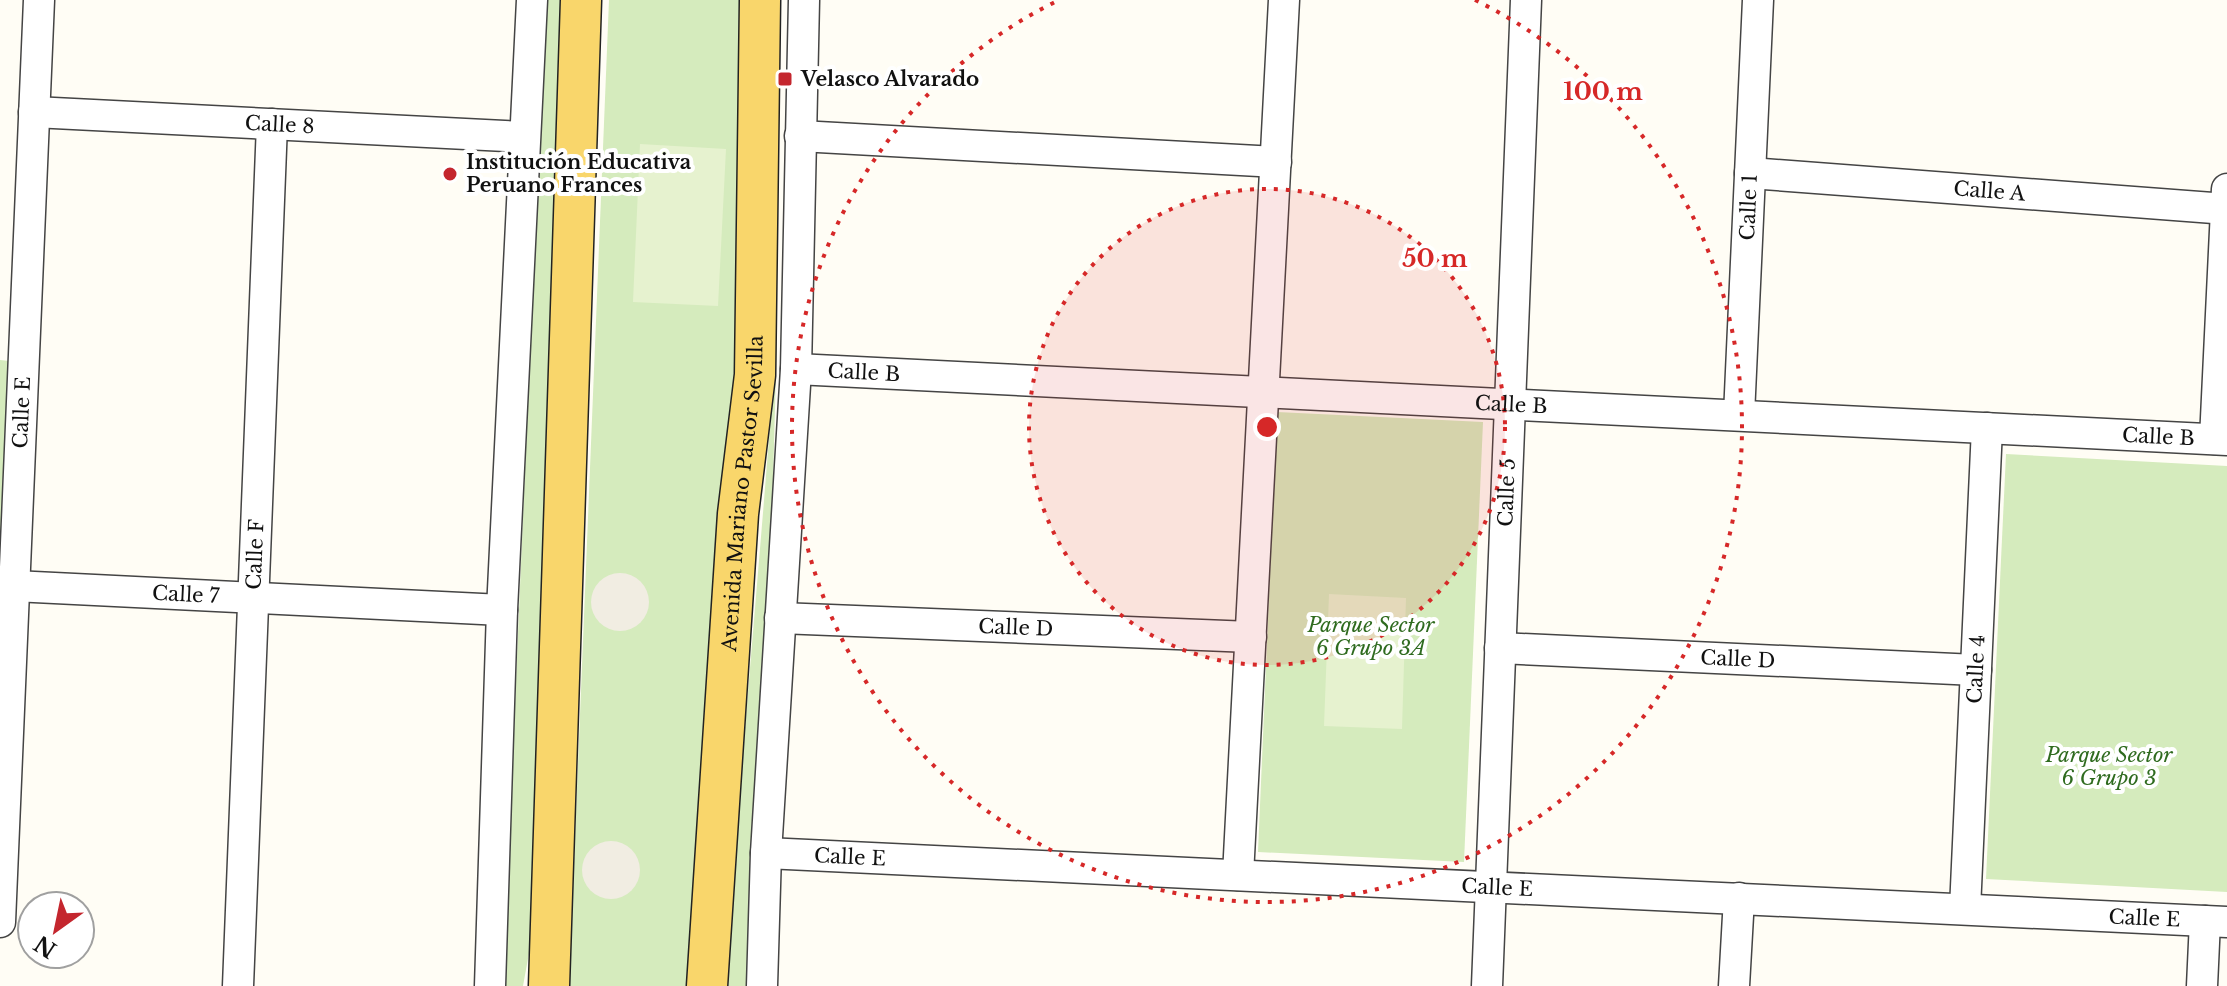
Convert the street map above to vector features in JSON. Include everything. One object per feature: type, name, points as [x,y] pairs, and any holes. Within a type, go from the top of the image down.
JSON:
[{"type":"main road","points":[[549,986],[581,0]]},
{"type":"main road","name":"Avenida Mariano Pastor Sevilla","points":[[707,986],[738,514],[755,375],[760,0]]},
{"type":"street","name":"Calle E","points":[[0,922],[14,586],[12,347],[34,112],[39,0]]},
{"type":"street","points":[[490,986],[502,610],[532,0]]},
{"type":"street","name":"Avenida Mariano Pastor Sevilla","points":[[762,986],[766,853],[796,369],[804,0]]},
{"type":"street","points":[[1238,875],[1284,0]]},
{"type":"street","name":"Calle 5","points":[[1487,986],[1526,0]]},
{"type":"street","name":"Calle 1","points":[[1739,415],[1758,0]]},
{"type":"street","name":"Calle 8","points":[[34,112],[524,137]]},
{"type":"street","name":"Calle F","points":[[238,986],[272,124]]},
{"type":"street","points":[[800,136],[1276,162]]},
{"type":"street","name":"Calle A","points":[[1750,173],[2226,203]]},
{"type":"street","points":[[2221,439],[2226,203]]},
{"type":"street","name":"Calle B","points":[[796,369],[2221,439]]},
{"type":"street","name":"Calle 4","points":[[1965,909],[1987,428]]},
{"type":"street","name":"Calle 7","points":[[14,586],[502,610]]},
{"type":"street","name":"Calle D","points":[[780,618],[1251,637]]},
{"type":"street","name":"Calle D","points":[[1500,648],[1976,670]]},
{"type":"street","name":"Calle E","points":[[766,853],[2216,921]]},
{"type":"street","points":[[1734,986],[1739,898]]},
{"type":"street","points":[[2202,986],[2216,921]]},
{"type":"green space","points":[[545,0],[571,0],[533,931],[523,986],[503,986]]},
{"type":"green space","points":[[609,0],[749,0],[740,372],[689,986],[569,986]]},
{"type":"green space","points":[[640,144],[726,149],[718,306],[633,302]]},
{"type":"green space","points":[[777,335],[772,519],[755,788],[749,986],[725,986],[737,823]]},
{"type":"green space","points":[[0,360],[9,361],[0,582]]},
{"type":"green space","name":"Parque Sector 6 Grupo 3A","points":[[1277,412],[1483,422],[1464,862],[1258,852]]},
{"type":"green space","name":"Parque Sector 6 Grupo 3","points":[[2006,454],[2227,466],[2227,892],[1986,879]]},
{"type":"green space","points":[[1329,594],[1406,598],[1402,729],[1324,726]]},
{"type":"shaded area","points":[[620,573],[631,575],[640,582],[647,591],[647,613],[640,622],[631,629],[620,631],[609,629],[600,622],[593,613],[591,602],[593,591],[600,582],[609,575]]},
{"type":"shaded area","points":[[611,841],[622,843],[631,850],[638,859],[638,881],[631,890],[622,897],[611,899],[600,897],[591,890],[584,881],[582,870],[584,859],[591,850],[600,843]]},
{"type":"place","name":"Velasco Alvarado","points":[[785,79]]},
{"type":"place","name":"Institución Educativa Peruano Frances","points":[[450,174]]}]
